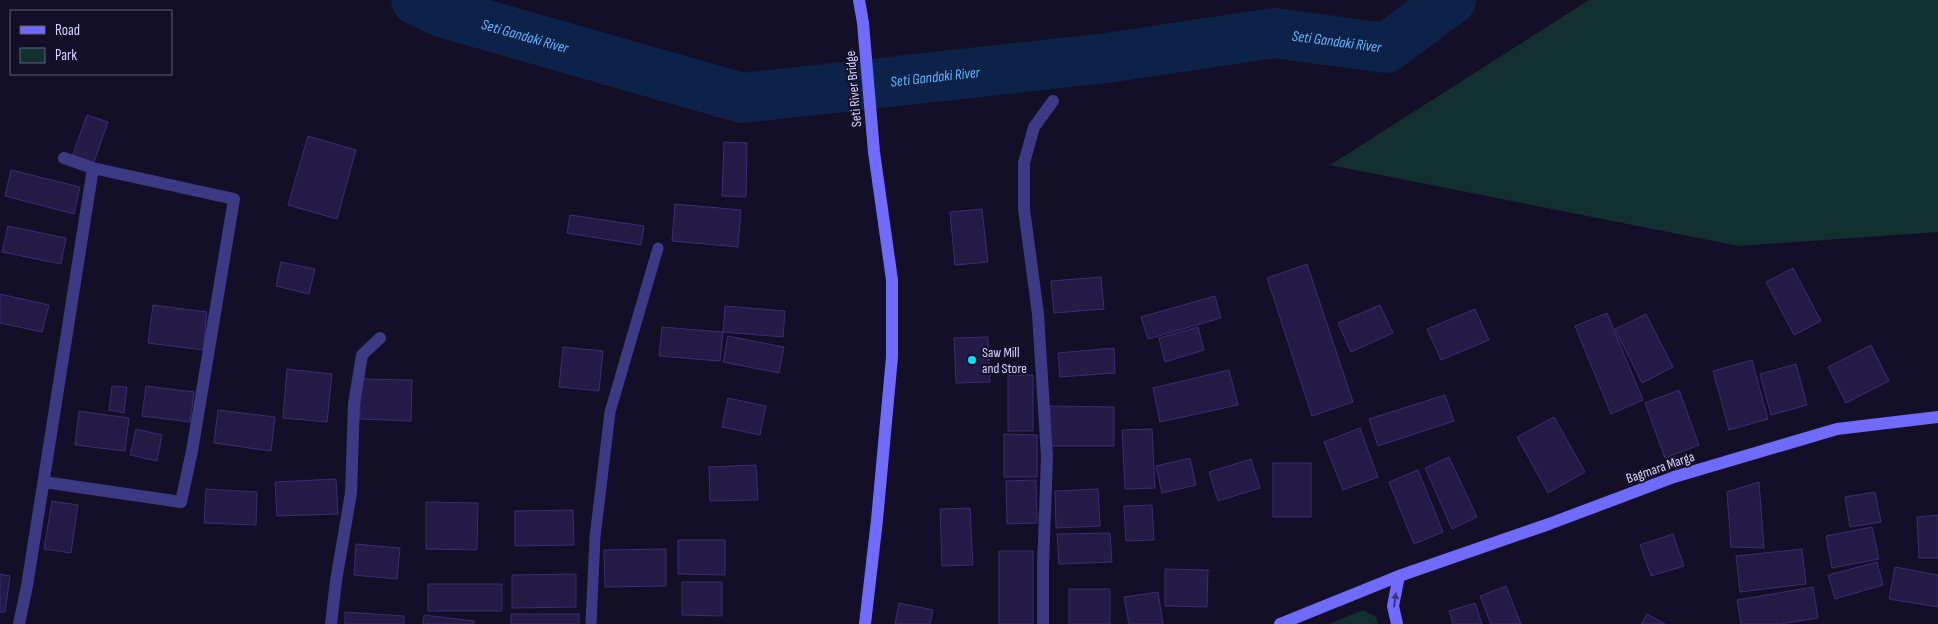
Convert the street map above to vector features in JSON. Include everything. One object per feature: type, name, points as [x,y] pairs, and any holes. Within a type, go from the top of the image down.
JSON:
[{"type":"main road","name":"Seti River Bridge","points":[[858,0],[863,23],[874,152],[892,280],[892,357],[865,624]]},
{"type":"main road","name":"Bagmara Marga","points":[[1280,624],[1399,576],[1549,524],[1683,474],[1837,429],[1938,417]]},
{"type":"main road","points":[[1397,624],[1393,606],[1399,576]]},
{"type":"street","points":[[1043,624],[1047,457],[1038,314],[1024,209],[1024,162],[1034,126],[1053,101]]},
{"type":"street","points":[[44,482],[181,502],[192,451],[234,199],[93,168],[64,158]]},
{"type":"street","points":[[18,624],[27,586],[93,168]]},
{"type":"street","points":[[331,624],[336,581],[351,493],[354,404],[362,355],[380,338]]},
{"type":"lane","points":[[591,624],[595,537],[610,412],[658,248]]},
{"type":"green space","points":[[1589,0],[1938,0],[1938,232],[1739,246],[1330,165]]},
{"type":"green space","points":[[1363,610],[1376,617],[1378,624],[1329,624]]},
{"type":"building","points":[[87,115],[108,122],[93,165],[72,157]]},
{"type":"building","points":[[308,136],[356,150],[337,219],[288,205]]},
{"type":"building","points":[[724,142],[747,143],[746,197],[722,196]]},
{"type":"building","points":[[11,170],[80,187],[74,214],[5,196]]},
{"type":"building","points":[[675,204],[741,210],[738,247],[672,241]]},
{"type":"building","points":[[982,209],[988,262],[955,265],[950,212]]},
{"type":"building","points":[[570,215],[644,226],[641,245],[567,233]]},
{"type":"building","points":[[8,226],[66,238],[61,264],[2,252]]},
{"type":"building","points":[[281,262],[315,269],[309,294],[276,286]]},
{"type":"building","points":[[1307,264],[1353,402],[1312,416],[1267,278]]},
{"type":"building","points":[[1793,268],[1821,321],[1794,335],[1766,282]]},
{"type":"building","points":[[1101,277],[1104,309],[1054,313],[1051,281]]},
{"type":"building","points":[[0,294],[49,305],[42,332],[0,323]]},
{"type":"building","points":[[1215,296],[1221,318],[1148,339],[1141,317]]},
{"type":"building","points":[[153,305],[207,312],[203,350],[148,343]]},
{"type":"building","points":[[1380,305],[1393,333],[1351,352],[1338,323]]},
{"type":"building","points":[[725,306],[785,311],[783,337],[723,332]]},
{"type":"building","points":[[1475,309],[1489,340],[1441,360],[1427,329]]},
{"type":"building","points":[[1607,313],[1643,400],[1611,414],[1575,326]]},
{"type":"building","points":[[1646,314],[1673,367],[1642,383],[1615,329]]},
{"type":"building","points":[[662,327],[723,332],[720,361],[659,356]]},
{"type":"building","points":[[1198,327],[1204,350],[1165,362],[1159,338]]},
{"type":"building","points":[[728,336],[784,347],[779,373],[723,362]]},
{"type":"building","name":"Saw Mill and Store","points":[[988,337],[990,382],[956,383],[954,338]]},
{"type":"building","points":[[1871,345],[1889,381],[1846,403],[1828,367]]},
{"type":"building","points":[[563,347],[603,351],[599,391],[559,387]]},
{"type":"building","points":[[1114,348],[1115,373],[1060,377],[1058,353]]},
{"type":"building","points":[[1752,360],[1768,419],[1729,430],[1713,371]]},
{"type":"building","points":[[1796,364],[1807,405],[1771,415],[1760,374]]},
{"type":"building","points":[[287,369],[332,374],[327,422],[283,418]]},
{"type":"building","points":[[1229,370],[1238,405],[1160,422],[1153,388]]},
{"type":"building","points":[[1008,375],[1033,375],[1033,431],[1008,431]]},
{"type":"building","points":[[360,379],[412,380],[411,421],[360,419]]},
{"type":"building","points":[[112,386],[127,387],[124,413],[109,410]]},
{"type":"building","points":[[146,386],[194,392],[190,422],[142,416]]},
{"type":"building","points":[[1679,390],[1699,445],[1665,458],[1645,403]]},
{"type":"building","points":[[1445,395],[1454,421],[1378,446],[1369,419]]},
{"type":"building","points":[[728,398],[766,406],[760,435],[722,427]]},
{"type":"building","points":[[1050,406],[1114,407],[1114,446],[1050,446]]},
{"type":"building","points":[[218,410],[275,417],[271,451],[214,443]]},
{"type":"building","points":[[79,411],[129,418],[125,451],[75,445]]},
{"type":"building","points":[[1554,417],[1585,472],[1548,493],[1517,437]]},
{"type":"building","points":[[1360,428],[1378,477],[1343,490],[1324,442]]},
{"type":"building","points":[[136,429],[162,435],[157,461],[130,455]]},
{"type":"building","points":[[1152,429],[1155,488],[1125,489],[1122,430]]},
{"type":"building","points":[[1004,434],[1037,435],[1037,477],[1004,477]]},
{"type":"building","points":[[1449,457],[1477,517],[1452,529],[1425,468]]},
{"type":"building","points":[[1190,458],[1196,485],[1162,493],[1156,466]]},
{"type":"building","points":[[1251,459],[1260,488],[1218,501],[1209,472]]},
{"type":"building","points":[[1273,463],[1311,463],[1311,517],[1273,517]]},
{"type":"building","points":[[756,465],[758,500],[710,501],[709,467]]},
{"type":"building","points":[[1418,470],[1443,532],[1414,544],[1389,482]]},
{"type":"building","points":[[336,479],[338,514],[277,516],[275,482]]},
{"type":"building","points":[[1036,480],[1037,523],[1007,524],[1006,481]]},
{"type":"building","points":[[1759,482],[1764,548],[1731,547],[1727,492]]},
{"type":"building","points":[[206,489],[257,492],[256,525],[204,523]]},
{"type":"building","points":[[1098,489],[1100,526],[1056,528],[1055,491]]},
{"type":"building","points":[[1875,492],[1881,522],[1850,527],[1845,497]]},
{"type":"building","points":[[52,501],[78,505],[71,553],[44,549]]},
{"type":"building","points":[[426,502],[478,503],[477,550],[426,549]]},
{"type":"building","points":[[1152,505],[1154,540],[1126,541],[1124,506]]},
{"type":"building","points":[[970,508],[973,565],[942,566],[940,509]]},
{"type":"building","points":[[573,510],[574,545],[515,546],[515,511]]},
{"type":"building","points":[[1938,515],[1938,558],[1919,558],[1917,517]]},
{"type":"building","points":[[1872,527],[1879,559],[1832,568],[1826,536]]},
{"type":"building","points":[[1110,533],[1112,562],[1059,564],[1057,534]]},
{"type":"building","points":[[1673,534],[1684,566],[1651,576],[1640,545]]},
{"type":"building","points":[[678,540],[725,540],[725,575],[678,574]]},
{"type":"building","points":[[356,544],[400,548],[397,579],[354,575]]},
{"type":"building","points":[[666,549],[666,586],[605,587],[604,550]]},
{"type":"building","points":[[1802,549],[1806,584],[1740,592],[1736,556]]},
{"type":"building","points":[[999,551],[1033,551],[1033,624],[999,624]]},
{"type":"building","points":[[1877,562],[1883,585],[1835,599],[1828,575]]},
{"type":"building","points":[[1895,567],[1938,575],[1938,607],[1889,599]]},
{"type":"building","points":[[1165,569],[1208,570],[1207,607],[1165,606]]},
{"type":"building","points":[[0,574],[10,576],[5,612],[0,612]]},
{"type":"building","points":[[576,574],[576,607],[512,608],[512,575]]},
{"type":"building","points":[[682,582],[722,582],[722,616],[682,615]]},
{"type":"building","points":[[428,584],[502,584],[502,611],[428,611]]},
{"type":"building","points":[[1506,586],[1521,624],[1491,624],[1480,596]]},
{"type":"building","points":[[1813,587],[1818,618],[1780,624],[1741,624],[1737,600]]},
{"type":"building","points":[[1069,589],[1110,589],[1110,624],[1069,624]]},
{"type":"building","points":[[1158,592],[1163,624],[1129,624],[1124,597]]},
{"type":"building","points":[[899,603],[933,610],[930,624],[895,624]]},
{"type":"building","points":[[1475,603],[1482,624],[1453,624],[1449,611]]},
{"type":"building","points":[[345,612],[404,616],[404,624],[345,624]]},
{"type":"building","points":[[511,614],[579,614],[579,624],[511,624]]},
{"type":"building","points":[[1647,614],[1665,624],[1641,624]]},
{"type":"building","points":[[424,615],[474,621],[474,624],[423,624]]},
{"type":"waterway","name":"Seti Gandaki River","points":[[416,0],[444,13],[742,98],[1107,58],[1274,33],[1386,48],[1451,0]]},
{"type":"place","name":"Saw Mill and Store","points":[[972,360]]}]
